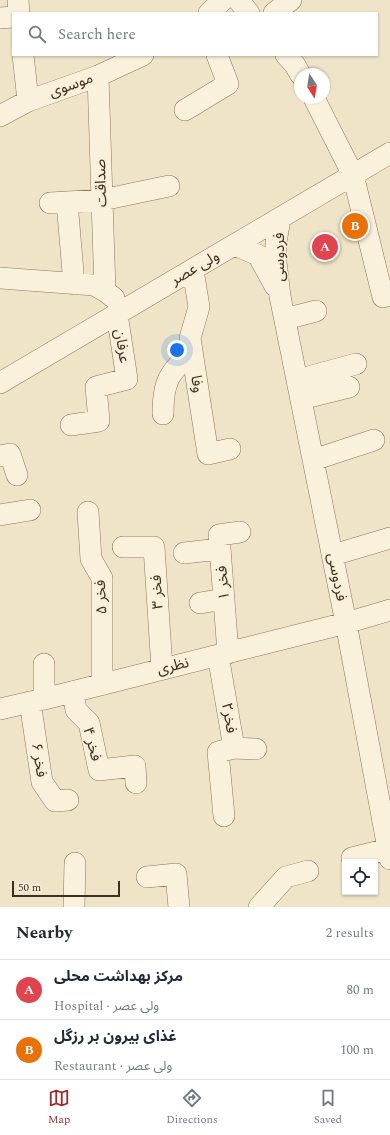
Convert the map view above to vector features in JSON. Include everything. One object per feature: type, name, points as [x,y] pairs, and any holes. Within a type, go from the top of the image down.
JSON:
[{"type":"street","points":[[18,0],[20,12]]},
{"type":"street","points":[[210,12],[222,0]]},
{"type":"street","points":[[238,0],[248,12]]},
{"type":"street","points":[[275,12],[291,0]]},
{"type":"street","points":[[0,18],[12,17]]},
{"type":"street","points":[[23,56],[28,101]]},
{"type":"street","name":"موسوی","points":[[0,116],[28,101],[98,76],[141,56]]},
{"type":"street","points":[[185,110],[228,84],[217,56]]},
{"type":"street","points":[[287,56],[297,68]]},
{"type":"street","name":"صداقت","points":[[98,76],[105,291]]},
{"type":"street","points":[[317,104],[353,175],[383,297],[390,295]]},
{"type":"street","name":"ولی عصر","points":[[0,383],[390,153]]},
{"type":"street","points":[[74,284],[59,202],[102,200],[169,186]]},
{"type":"street","name":"فردوسی","points":[[280,219],[276,242],[276,262],[280,296],[346,623],[382,768],[389,854]]},
{"type":"street","name":"فردوسی","points":[[235,245],[258,255],[280,296]]},
{"type":"street","name":"وفا","points":[[193,270],[199,307],[190,338],[208,454],[230,449]]},
{"type":"street","points":[[0,278],[94,285],[105,291],[122,311]]},
{"type":"street","name":"عرفان","points":[[70,425],[99,421],[96,387],[127,379],[122,311]]},
{"type":"street","points":[[284,319],[316,311]]},
{"type":"street","points":[[163,414],[163,401],[166,383],[175,368],[192,351]]},
{"type":"street","points":[[299,390],[356,364]]},
{"type":"street","points":[[299,390],[349,387]]},
{"type":"street","points":[[313,460],[374,440]]},
{"type":"street","points":[[0,456],[10,454],[16,474]]},
{"type":"street","points":[[0,515],[30,510]]},
{"type":"street","name":"فخر ۵","points":[[88,512],[91,559],[102,578],[102,684]]},
{"type":"street","name":"فخر ۱","points":[[223,654],[224,599],[218,535],[240,532]]},
{"type":"street","points":[[332,555],[390,538]]},
{"type":"street","name":"فخر ۳","points":[[123,547],[154,547],[162,669]]},
{"type":"street","points":[[184,553],[220,549]]},
{"type":"street","points":[[200,603],[224,599]]},
{"type":"street","name":"نظری","points":[[0,709],[346,623],[390,610]]},
{"type":"street","name":"فخر۲","points":[[223,654],[234,748],[218,752],[224,816]]},
{"type":"street","points":[[37,701],[44,664]]},
{"type":"street","name":"فخر ۴","points":[[73,692],[76,710],[89,724],[99,770],[135,766],[136,784]]},
{"type":"street","name":"فخر ۶","points":[[37,701],[42,782],[55,801],[68,800]]},
{"type":"street","points":[[234,748],[256,749]]},
{"type":"street","points":[[352,858],[389,854]]},
{"type":"street","points":[[74,907],[75,863]]},
{"type":"street","points":[[259,907],[286,877],[308,871]]},
{"type":"street","points":[[147,877],[176,874],[179,907]]},
{"type":"place","name":"غذای بیرون بر رزگل","points":[[355,226]]},
{"type":"place","name":"مرکز بهداشت محلی","points":[[325,247]]}]
